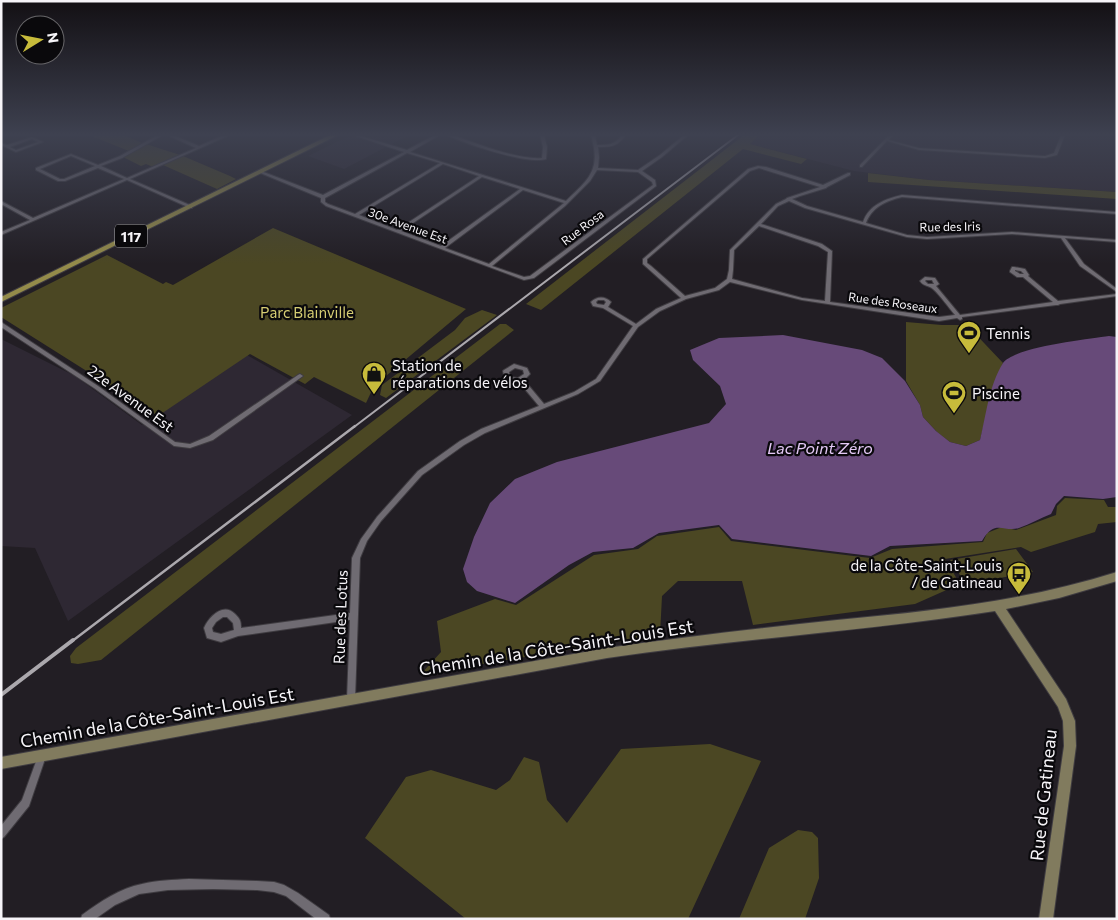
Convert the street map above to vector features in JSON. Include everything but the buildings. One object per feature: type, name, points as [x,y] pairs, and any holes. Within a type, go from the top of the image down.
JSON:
[{"type":"main road","name":"117","points":[[1,300],[248,178]]},
{"type":"street","points":[[55,178],[59,180],[70,178]]},
{"type":"street","name":"30e Avenue Est","points":[[275,178],[323,197],[323,202],[327,205],[519,278],[526,279]]},
{"type":"street","points":[[323,197],[358,178]]},
{"type":"street","points":[[356,216],[418,178]]},
{"type":"street","points":[[398,231],[478,178]]},
{"type":"street","points":[[487,178],[566,202]]},
{"type":"street","points":[[489,266],[566,202],[588,178]]},
{"type":"street","name":"Rue Rosa","points":[[526,279],[532,277],[655,185],[654,180],[651,178]]},
{"type":"street","points":[[684,298],[649,267],[645,263],[645,259],[740,178]]},
{"type":"street","points":[[796,178],[825,187]]},
{"type":"street","points":[[729,280],[732,270],[732,250],[777,205],[788,199],[825,187],[842,178]]},
{"type":"street","points":[[1,234],[126,179],[191,207]]},
{"type":"street","points":[[442,248],[522,190]]},
{"type":"street","points":[[864,224],[866,215],[875,207],[890,198],[902,196],[1117,213]]},
{"type":"street","name":"Rue des Iris","points":[[788,199],[806,207],[907,236],[927,238],[1012,233],[1117,241]]},
{"type":"street","points":[[1,202],[33,220]]},
{"type":"street","points":[[758,224],[830,250],[827,303]]},
{"type":"street","points":[[1062,237],[1082,265],[1117,291]]},
{"type":"street","points":[[1024,276],[1058,304]]},
{"type":"street","name":"Rue des Lotus","points":[[351,699],[356,558],[364,539],[379,519],[420,473],[476,435],[576,393],[598,380],[636,326],[658,310],[684,298],[717,289],[729,280]]},
{"type":"street","name":"Rue des Roseaux","points":[[729,280],[802,300],[932,319],[960,318],[1117,295]]},
{"type":"street","points":[[933,286],[960,318]]},
{"type":"street","points":[[605,307],[636,326]]},
{"type":"street","name":"22e Avenue Est","points":[[1,324],[96,387],[174,444],[190,446],[211,438],[300,376]]},
{"type":"street","points":[[521,380],[543,407]]},
{"type":"street","name":"Chemin de la Côte-Saint-Louis Est","points":[[1,763],[653,646],[998,606],[1065,591],[1117,576]]},
{"type":"street","name":"Rue de Gatineau","points":[[998,606],[1053,688],[1069,721],[1069,755],[1046,919]]},
{"type":"street","points":[[238,632],[246,633],[354,616]]},
{"type":"street","points":[[1,834],[26,803],[42,756]]},
{"type":"street","points":[[86,919],[99,908],[140,889],[162,885],[265,886],[284,890],[325,919]]},
{"type":"shaded area","points":[[912,178],[1117,178],[1117,192]]},
{"type":"shaded area","points":[[1,339],[75,376],[142,425],[247,355],[352,415],[68,621],[35,548],[1,546]]},
{"type":"green space","points":[[192,178],[236,179],[217,189]]},
{"type":"green space","points":[[689,178],[707,178],[541,310],[526,304]]},
{"type":"green space","points":[[868,178],[911,178],[1117,192],[1117,199],[868,182]]},
{"type":"green space","name":"Parc Blainville","points":[[273,228],[466,309],[374,386],[366,403],[314,377],[305,384],[250,354],[158,416],[1,317],[1,308],[107,255],[163,284],[166,282],[173,285]]},
{"type":"green space","points":[[482,310],[497,315],[386,398],[380,395],[382,385],[455,330],[465,318]]},
{"type":"green space","points":[[906,322],[967,325],[1003,363],[994,384],[980,440],[966,446],[950,442],[923,417],[920,405],[906,381]]},
{"type":"green space","points":[[500,324],[506,324],[514,330],[101,660],[78,664],[71,663],[70,656],[76,648]]},
{"type":"green space","points":[[1065,498],[1104,500],[1108,507],[1117,507],[1117,522],[1098,524],[1095,532],[1031,552],[1021,547],[945,559],[960,584],[915,604],[753,625],[742,581],[678,581],[662,596],[660,635],[421,674],[441,652],[437,621],[495,599],[516,605],[594,555],[638,549],[657,536],[719,527],[731,541],[870,558],[892,549],[983,542],[987,533],[1002,527],[1016,530],[1056,515],[1057,506]]},
{"type":"green space","points":[[1016,549],[1033,572],[966,584],[950,560]]},
{"type":"green space","points":[[710,744],[761,761],[688,919],[466,919],[365,838],[406,777],[431,770],[496,790],[510,780],[524,757],[539,762],[547,800],[567,823],[621,749]]},
{"type":"green space","points":[[798,830],[812,832],[818,838],[819,878],[805,919],[739,919],[769,848]]},
{"type":"water","name":"Lac Point Zéro","points":[[783,335],[862,350],[882,358],[905,381],[920,405],[923,417],[936,431],[950,442],[966,446],[980,440],[994,381],[1003,363],[1010,357],[1021,352],[1052,345],[1109,336],[1117,337],[1117,497],[1103,499],[1064,496],[1056,504],[1051,514],[1019,528],[995,528],[982,541],[890,546],[871,556],[732,539],[719,525],[659,533],[633,548],[593,552],[569,565],[515,603],[477,591],[467,582],[463,569],[474,537],[490,503],[515,479],[557,462],[709,423],[726,404],[720,386],[693,360],[690,350],[719,338]]},
{"type":"railway","points":[[354,427],[682,178]]},
{"type":"railway","points":[[71,642],[355,426]]},
{"type":"railway","points":[[1,695],[73,640]]},
{"type":"place","name":"Tennis","points":[[969,354]]},
{"type":"place","name":"Station de réparations de vélos","points":[[374,395]]},
{"type":"place","name":"Piscine","points":[[954,414]]},
{"type":"place","name":"de la Côte-Saint-Louis / de Gatineau","points":[[1019,595]]}]
